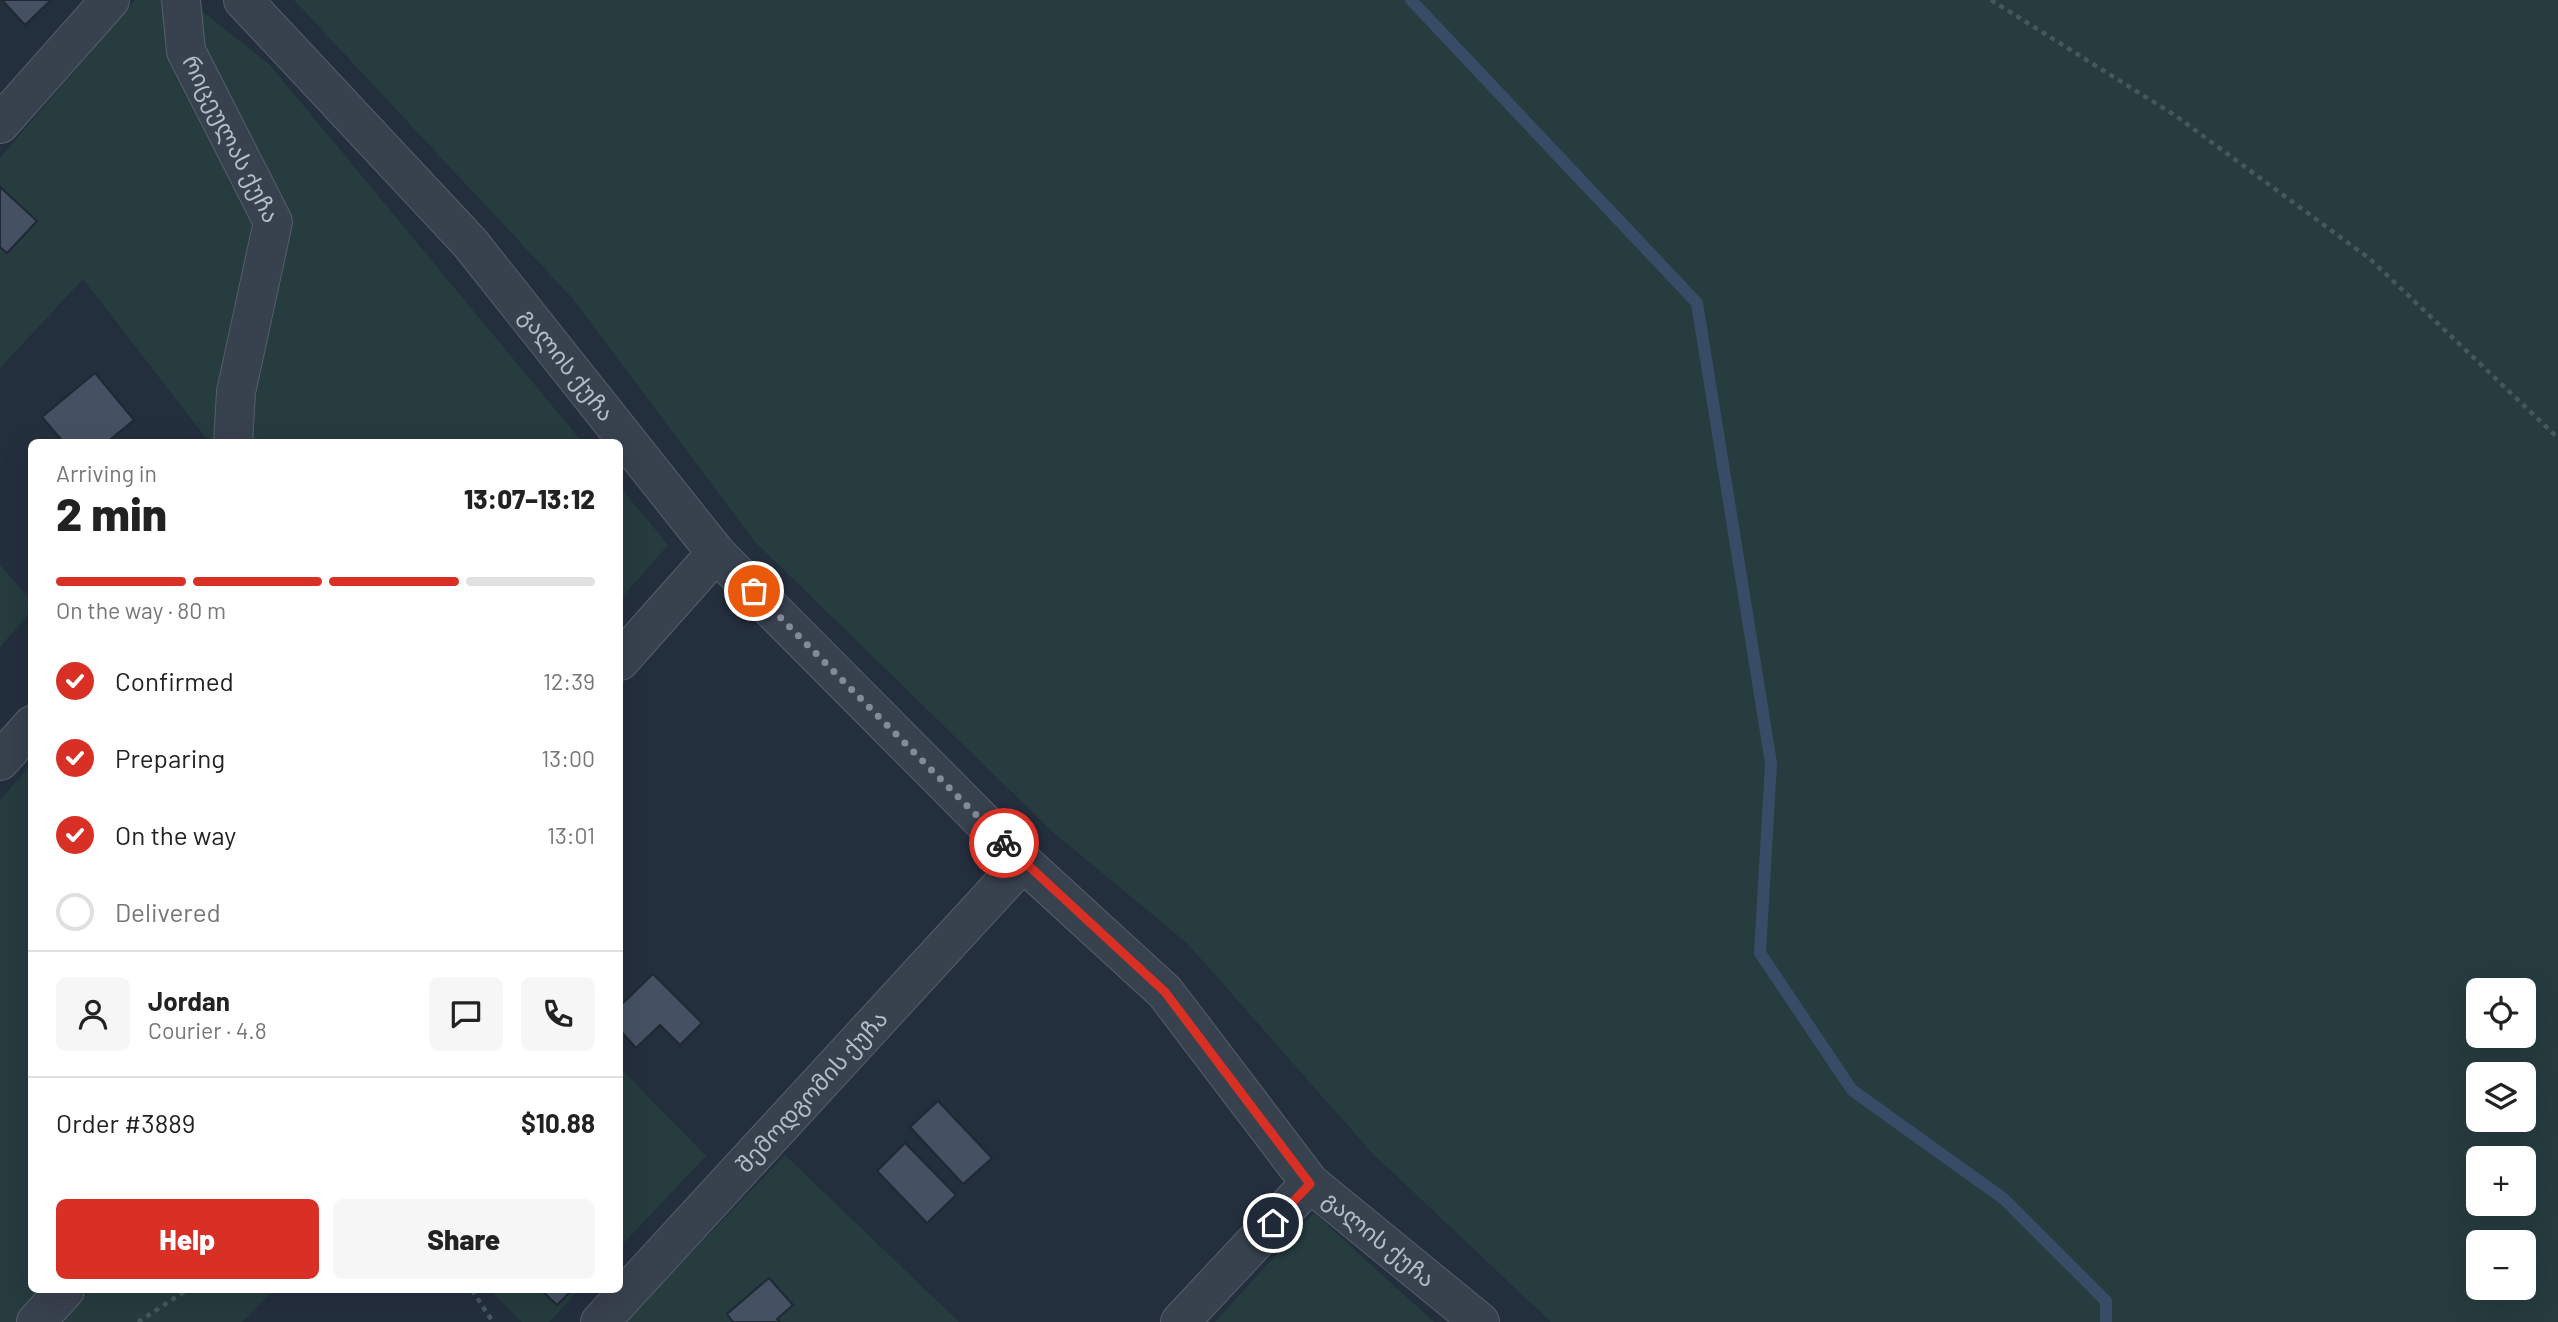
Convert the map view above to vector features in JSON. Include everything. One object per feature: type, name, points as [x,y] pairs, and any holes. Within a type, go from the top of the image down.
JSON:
[{"type":"street","points":[[0,124],[110,0]]},
{"type":"street","name":"რიცეულას ქუჩა","points":[[181,0],[186,51],[273,222],[236,392],[233,439]]},
{"type":"street","name":"გალის ქუჩა","points":[[243,0],[470,243],[716,553],[1023,862],[1165,992],[1310,1184],[1479,1322]]},
{"type":"street","points":[[623,658],[716,553]]},
{"type":"street","points":[[0,761],[28,730]]},
{"type":"street","name":"შემოდგომის ქუჩა","points":[[600,1322],[1023,862]]},
{"type":"street","points":[[1180,1322],[1310,1184]]},
{"type":"street","points":[[36,1322],[62,1293]]},
{"type":"path","points":[[1991,0],[2176,116],[2370,260],[2558,438]]},
{"type":"path","points":[[138,1322],[182,1293]]},
{"type":"path","points":[[474,1293],[493,1322]]},
{"type":"green space","points":[[135,0],[188,0],[269,64],[580,439],[207,439],[83,279],[0,368],[0,158]]},
{"type":"green space","points":[[294,0],[2558,0],[2558,1322],[1551,1322],[1372,1153],[1187,943],[1055,834],[755,542],[573,299]]},
{"type":"green space","points":[[623,491],[668,545],[623,597]]},
{"type":"green space","points":[[0,565],[28,597],[28,614],[0,647]]},
{"type":"green space","points":[[28,767],[28,1293],[271,1293],[242,1322],[0,1322],[0,800]]},
{"type":"green space","points":[[623,1071],[706,1156],[623,1244]]},
{"type":"green space","points":[[785,1155],[959,1322],[625,1322]]},
{"type":"green space","points":[[1314,1213],[1434,1322],[1215,1322]]},
{"type":"green space","points":[[492,1293],[576,1293],[549,1322],[522,1322]]},
{"type":"building","points":[[2,0],[51,0],[25,25]]},
{"type":"building","points":[[0,187],[37,221],[7,253],[0,247]]},
{"type":"building","points":[[95,373],[134,420],[111,439],[61,439],[42,417]]},
{"type":"building","points":[[653,974],[702,1023],[680,1045],[660,1025],[636,1048],[623,1033],[623,1003]]},
{"type":"building","points":[[938,1101],[992,1158],[963,1184],[910,1127]]},
{"type":"building","points":[[905,1143],[956,1195],[927,1223],[877,1171]]},
{"type":"building","points":[[769,1278],[793,1305],[777,1319],[780,1322],[733,1322],[727,1314]]},
{"type":"building","points":[[544,1293],[569,1293],[557,1305]]},
{"type":"waterway","points":[[1411,0],[1697,303],[1771,763],[1760,953],[1852,1090],[2004,1199],[2106,1301],[2106,1322]]},
{"type":"way so far","points":[[754,591],[1004,843]]},
{"type":"route","points":[[1004,843],[1165,992],[1310,1184],[1273,1223]]}]
